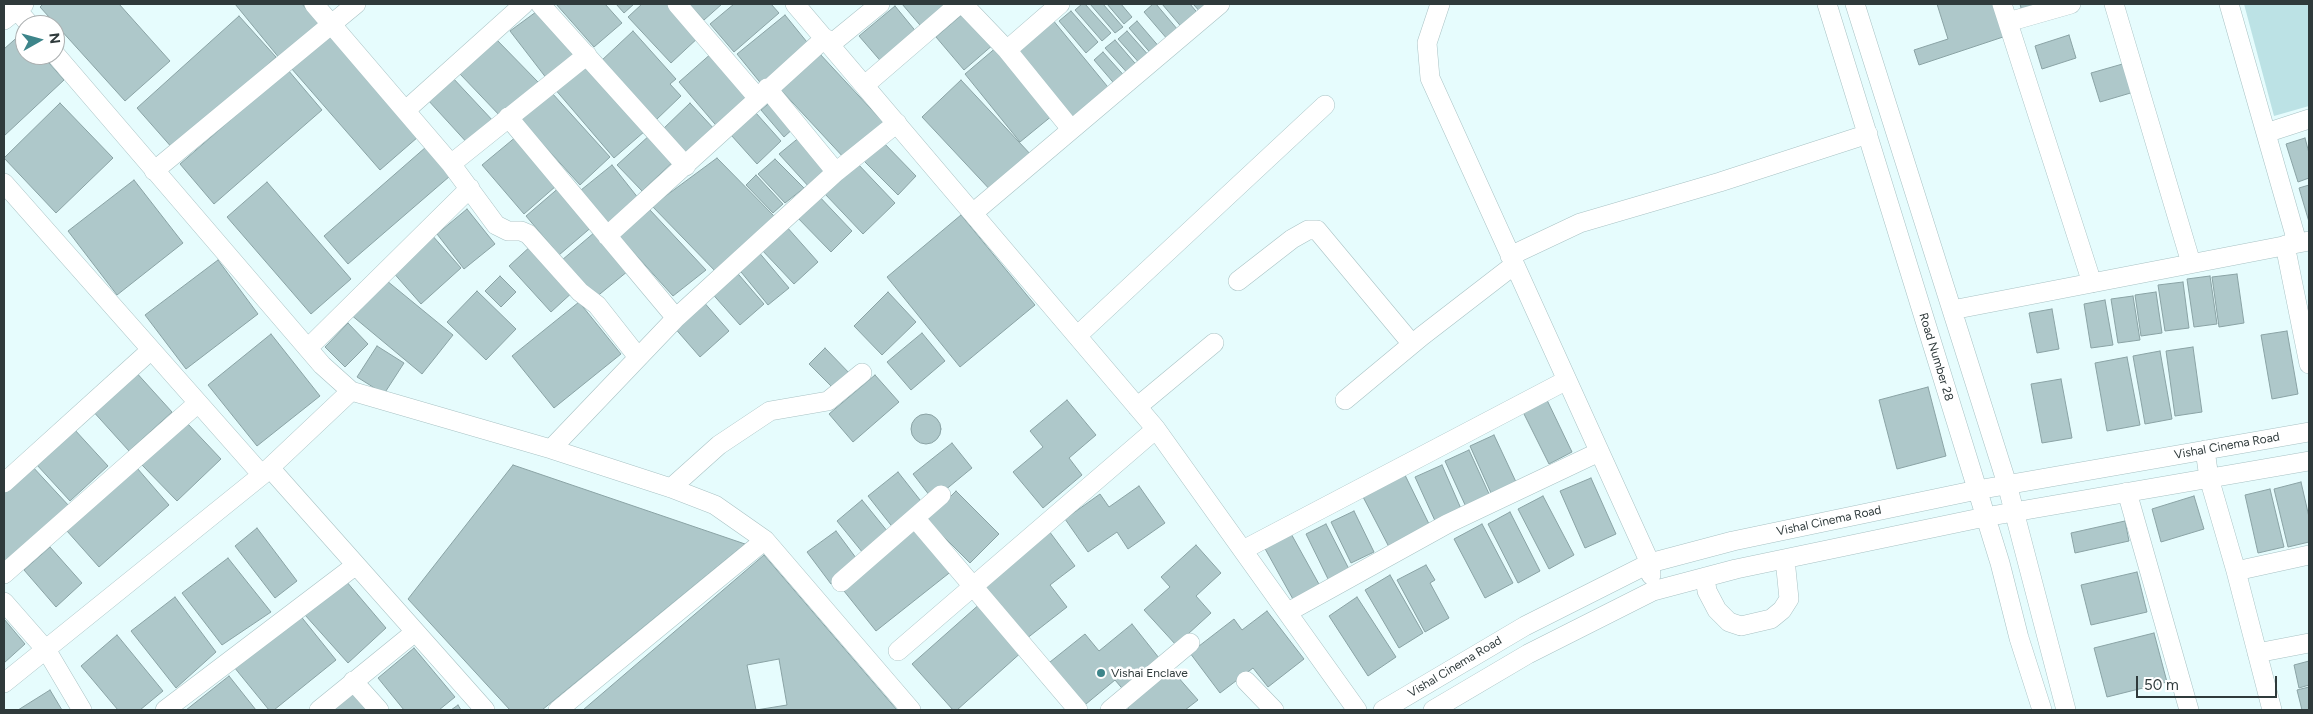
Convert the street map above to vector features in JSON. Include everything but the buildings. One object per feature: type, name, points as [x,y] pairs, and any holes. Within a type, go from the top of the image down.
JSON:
[{"type":"street","points":[[314,4],[451,164],[496,224],[508,231],[521,231],[528,234],[580,292],[597,305],[638,357]]},
{"type":"street","points":[[154,171],[356,4]]},
{"type":"street","points":[[406,110],[524,4]]},
{"type":"street","points":[[540,4],[686,166]]},
{"type":"street","points":[[677,4],[836,172]]},
{"type":"street","points":[[795,4],[1156,430],[1357,710]]},
{"type":"street","points":[[607,236],[686,166],[762,93],[828,41],[880,4]]},
{"type":"street","points":[[865,85],[959,4]]},
{"type":"street","points":[[963,4],[1007,50],[1071,129]]},
{"type":"street","points":[[1007,50],[1060,4]]},
{"type":"street","points":[[973,213],[1220,4]]},
{"type":"street","points":[[1440,4],[1427,43],[1430,78],[1650,563],[1653,591]]},
{"type":"street","name":"Road Number 28","points":[[1827,4],[1986,516],[2019,638],[2042,710]]},
{"type":"street","points":[[1855,4],[2007,484],[2066,710]]},
{"type":"street","points":[[2002,4],[2092,283]]},
{"type":"street","points":[[2008,22],[2071,4]]},
{"type":"street","points":[[2114,4],[2191,263]]},
{"type":"street","points":[[2229,4],[2297,243],[2309,364]]},
{"type":"street","points":[[451,164],[587,55]]},
{"type":"street","points":[[64,65],[308,348],[351,391],[551,449],[671,488],[714,505],[765,540],[911,710]]},
{"type":"street","points":[[1077,336],[1325,105]]},
{"type":"street","points":[[508,117],[676,318]]},
{"type":"street","points":[[2266,133],[2309,119]]},
{"type":"street","points":[[551,449],[676,318],[836,172],[897,123]]},
{"type":"street","points":[[1344,400],[1512,260],[1580,223],[1720,182],[1868,134]]},
{"type":"street","points":[[4,183],[198,404],[266,471],[356,565],[485,710]]},
{"type":"street","points":[[308,348],[470,188]]},
{"type":"street","points":[[1238,281],[1292,239],[1308,230],[1317,230],[1338,252],[1412,344]]},
{"type":"street","points":[[1952,310],[2297,243]]},
{"type":"street","points":[[1137,407],[1214,343]]},
{"type":"street","points":[[4,483],[151,350]]},
{"type":"street","points":[[671,488],[719,446],[770,411],[828,402],[862,373]]},
{"type":"street","points":[[1243,550],[1567,380]]},
{"type":"street","points":[[4,683],[46,651],[266,471],[351,391]]},
{"type":"street","points":[[4,574],[198,404]]},
{"type":"street","points":[[898,652],[1156,430]]},
{"type":"street","name":"Vishal Cinema Road","points":[[1383,710],[1525,626],[1650,563],[1732,541],[2007,484],[2309,432]]},
{"type":"street","points":[[2205,450],[2208,478],[2236,571],[2272,710]]},
{"type":"street","points":[[1288,612],[1447,524],[1599,452]]},
{"type":"street","name":"Vishal Cinema Road","points":[[1433,710],[1528,654],[1653,591],[1705,577],[1986,516],[2309,461]]},
{"type":"street","points":[[2126,492],[2189,710]]},
{"type":"street","points":[[841,582],[941,495]]},
{"type":"street","points":[[915,518],[1078,710]]},
{"type":"street","points":[[558,710],[765,540]]},
{"type":"street","points":[[2236,571],[2309,555]]},
{"type":"street","points":[[1705,577],[1707,591],[1717,610],[1729,622],[1741,626],[1772,619],[1782,610],[1789,599],[1785,559]]},
{"type":"street","points":[[165,710],[356,565]]},
{"type":"street","points":[[4,602],[46,651],[82,710]]},
{"type":"street","points":[[320,710],[415,632]]},
{"type":"street","points":[[1110,710],[1190,643]]},
{"type":"street","points":[[2257,653],[2309,643]]},
{"type":"street","points":[[353,681],[378,710]]},
{"type":"street","points":[[1246,681],[1274,710]]},
{"type":"shaded area","points":[[2244,4],[2309,4],[2309,106],[2274,116]]},
{"type":"place","name":"Vishai Enclave","points":[[1101,673]]}]
